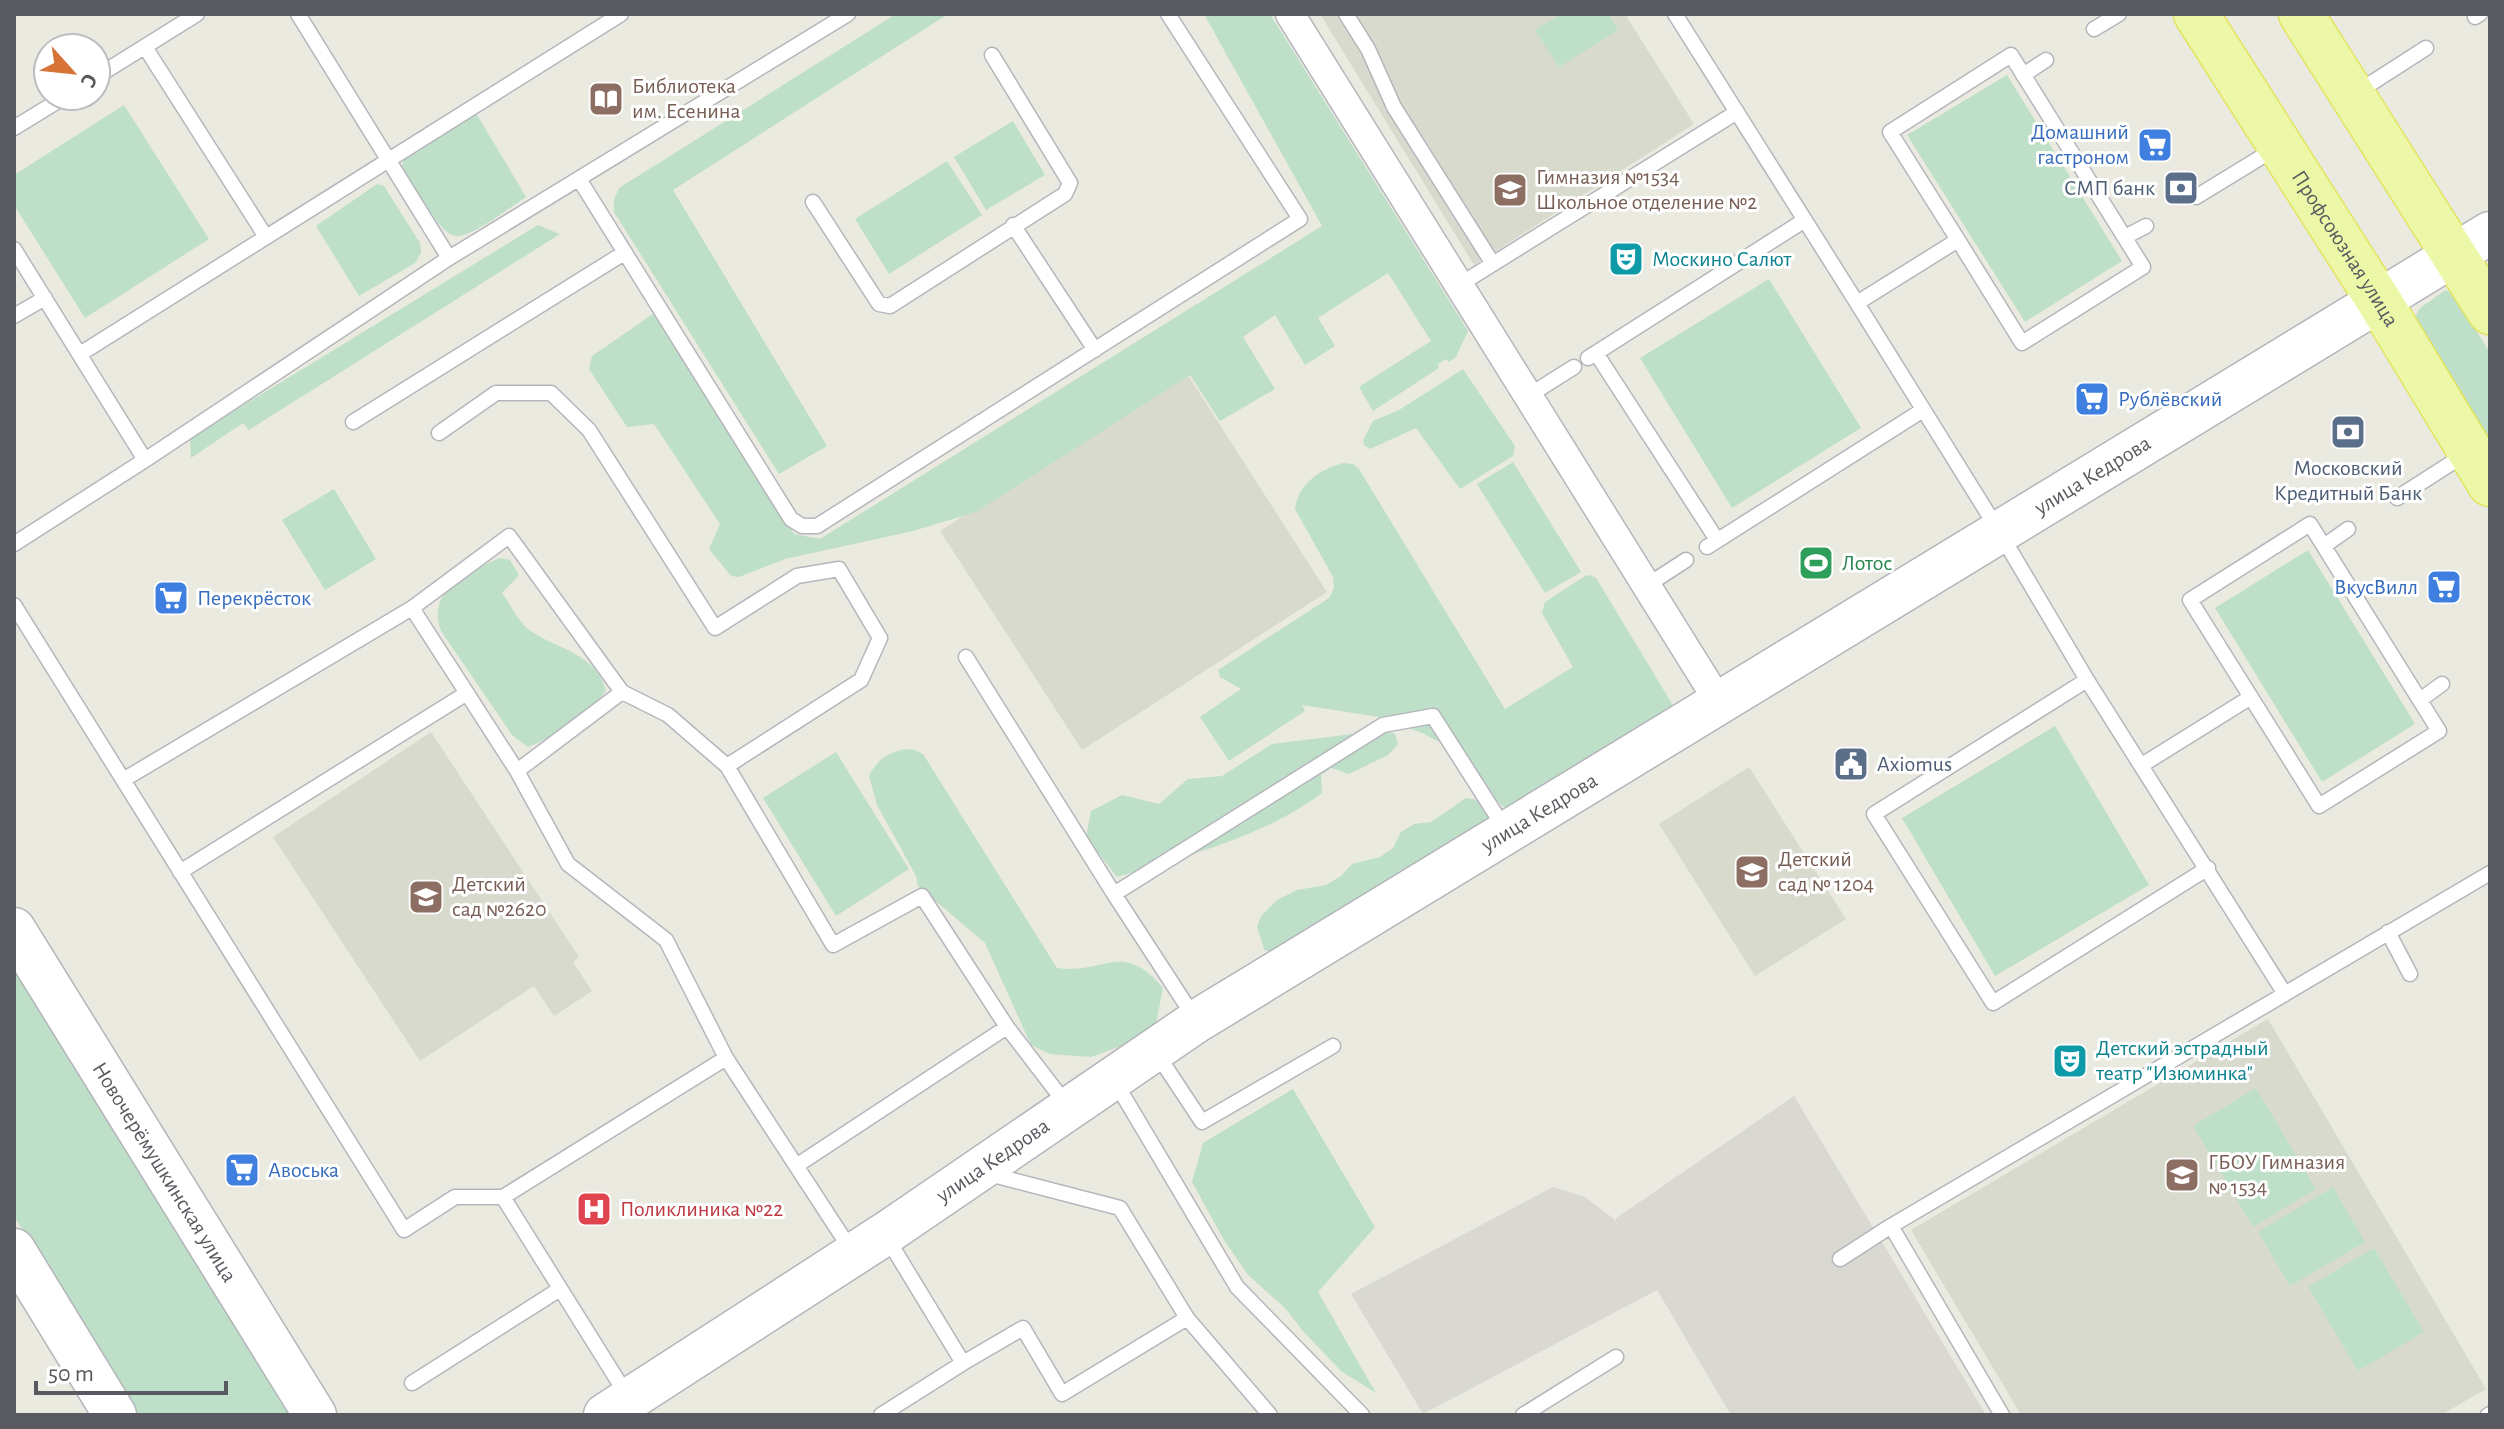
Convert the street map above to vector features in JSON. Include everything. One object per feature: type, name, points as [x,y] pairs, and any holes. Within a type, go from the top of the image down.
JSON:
[{"type":"main road","name":"Профсоюзная улица","points":[[2196,14],[2379,301],[2480,467]]},
{"type":"main road","points":[[2301,14],[2353,96],[2473,243],[2490,312]]},
{"type":"street","points":[[1290,14],[1719,702]]},
{"type":"street","name":"улица Кедрова","points":[[617,1410],[869,1244],[1197,1021],[2473,243]]},
{"type":"street","name":"Новочерёмушкинская улица","points":[[14,929],[315,1415]]},
{"type":"street","points":[[14,1250],[115,1415]]},
{"type":"lane","points":[[112,67],[197,14]]},
{"type":"lane","points":[[298,14],[449,258]]},
{"type":"lane","points":[[80,354],[621,14]]},
{"type":"lane","points":[[14,544],[449,258],[848,14]]},
{"type":"lane","points":[[579,179],[791,519],[802,526],[817,526],[1300,219],[1168,14]]},
{"type":"lane","points":[[1346,14],[1368,49],[1394,107],[1493,264]]},
{"type":"lane","points":[[2094,29],[2119,14]]},
{"type":"lane","points":[[1680,16],[2000,533],[2087,680],[2285,994]]},
{"type":"lane","points":[[145,47],[266,237]]},
{"type":"lane","points":[[2353,96],[2426,48]]},
{"type":"lane","points":[[813,202],[879,304],[890,306],[1065,194],[1070,183],[992,55]]},
{"type":"lane","points":[[2011,55],[2023,75],[2143,267],[2022,343],[1890,132],[2011,55]]},
{"type":"lane","points":[[2023,75],[2046,60]]},
{"type":"lane","points":[[14,128],[40,112]]},
{"type":"lane","points":[[1459,285],[1737,112]]},
{"type":"lane","points":[[2196,197],[2280,146]]},
{"type":"lane","points":[[1805,220],[1592,355],[1712,543],[1923,410]]},
{"type":"lane","points":[[1013,225],[1095,350]]},
{"type":"lane","points":[[2125,237],[2146,226]]},
{"type":"lane","points":[[1857,303],[1958,240]]},
{"type":"lane","points":[[14,249],[145,460]]},
{"type":"lane","points":[[353,422],[624,253]]},
{"type":"lane","points":[[14,316],[45,298]]},
{"type":"lane","points":[[1528,396],[1574,367]]},
{"type":"lane","points":[[439,433],[496,393],[551,393],[589,430],[715,628],[797,576],[839,569],[880,638],[861,680],[727,766]]},
{"type":"lane","points":[[2397,498],[2480,467]]},
{"type":"lane","points":[[2310,524],[2439,731],[2319,806],[2251,697],[2190,600],[2310,524]]},
{"type":"lane","points":[[2324,546],[2348,529]]},
{"type":"lane","points":[[123,780],[412,608],[509,536],[622,692],[668,715],[727,766],[833,945],[922,896],[1007,1027],[1069,1107]]},
{"type":"lane","points":[[1646,586],[1686,560]]},
{"type":"lane","points":[[14,605],[404,1230],[455,1197],[503,1197],[726,1058]]},
{"type":"lane","points":[[412,608],[517,771],[568,864],[666,940],[726,1058],[796,1166],[869,1244],[963,1363]]},
{"type":"lane","points":[[966,657],[1197,1021]]},
{"type":"lane","points":[[2087,680],[1874,814],[1993,1003],[2208,868]]},
{"type":"lane","points":[[2420,700],[2442,684]]},
{"type":"lane","points":[[517,771],[622,692]]},
{"type":"lane","points":[[180,872],[467,693]]},
{"type":"lane","points":[[2142,765],[2251,697]]},
{"type":"lane","points":[[1114,894],[1383,725],[1433,716],[1508,832]]},
{"type":"lane","points":[[1840,1259],[2490,873]]},
{"type":"lane","points":[[2388,932],[2410,974]]},
{"type":"lane","points":[[796,1166],[1007,1027]]},
{"type":"lane","points":[[1154,1051],[1202,1122],[1333,1046]]},
{"type":"lane","points":[[1113,1079],[1237,1287],[1362,1415]]},
{"type":"lane","points":[[977,1171],[1120,1208],[1187,1318],[1270,1415]]},
{"type":"lane","points":[[503,1197],[560,1289],[617,1410]]},
{"type":"lane","points":[[1891,1226],[2002,1415]]},
{"type":"lane","points":[[412,1383],[560,1289]]},
{"type":"lane","points":[[881,1415],[1023,1328],[1062,1394],[1187,1318]]},
{"type":"lane","points":[[1523,1415],[1616,1357]]},
{"type":"shaded area","name":"Гимназия №1534 Школьное отделение №2","points":[[1320,14],[1625,14],[1694,124],[1474,265]]},
{"type":"shaded area","points":[[1186,372],[1327,592],[1082,750],[940,531]]},
{"type":"shaded area","name":"Детский сад №2620","points":[[431,732],[579,957],[573,962],[592,991],[554,1016],[534,986],[420,1061],[273,837]]},
{"type":"shaded area","name":"Детский сад № 1204","points":[[1749,767],[1846,919],[1755,976],[1659,824]]},
{"type":"shaded area","name":"ГБОУ Гимназия № 1534","points":[[2268,1019],[2486,1389],[2441,1415],[2021,1415],[1911,1230]]},
{"type":"shaded area","points":[[1794,1096],[1986,1415],[1731,1415],[1657,1290],[1423,1414],[1351,1294],[1553,1187],[1585,1197],[1614,1219],[1620,1230],[1615,1219]]},
{"type":"green space","points":[[896,14],[948,14],[673,190],[827,446],[779,474],[614,212],[614,200],[619,188]]},
{"type":"green space","points":[[1204,14],[1270,14],[1468,331],[1456,357],[1438,364],[1439,368],[1373,411],[1359,387],[1431,341],[1388,273],[1318,318],[1335,346],[1305,365],[1275,315],[1243,337],[1275,389],[1220,421],[1190,375],[976,512],[913,531],[785,559],[739,577],[731,576],[709,549],[720,524],[654,424],[627,427],[589,369],[592,356],[653,314],[794,534],[820,539],[1322,226]]},
{"type":"green space","points":[[1561,14],[1608,14],[1618,30],[1559,67],[1535,30]]},
{"type":"green space","points":[[2007,75],[2122,261],[2025,322],[1907,135]]},
{"type":"green space","points":[[124,105],[209,239],[85,318],[14,205],[14,175]]},
{"type":"green space","points":[[476,113],[526,197],[480,227],[455,236],[433,217],[402,167],[405,155]]},
{"type":"green space","points":[[1013,121],[1045,175],[986,210],[954,157]]},
{"type":"green space","points":[[947,161],[982,215],[889,274],[855,219]]},
{"type":"green space","points":[[377,184],[384,186],[420,243],[421,253],[415,263],[359,296],[316,226]]},
{"type":"green space","points":[[538,225],[560,234],[249,430],[243,423],[191,458],[190,438]]},
{"type":"green space","points":[[1769,279],[1861,428],[1732,508],[1640,358]]},
{"type":"green space","points":[[2445,290],[2454,294],[2490,353],[2490,451],[2415,318],[2419,309]]},
{"type":"green space","points":[[1463,369],[1515,446],[1513,456],[1460,489],[1416,428],[1370,449],[1364,445],[1363,440],[1373,421],[1399,410]]},
{"type":"green space","points":[[1513,462],[1581,572],[1545,593],[1477,484]]},
{"type":"green space","points":[[1343,463],[1353,464],[1359,469],[1505,709],[1573,667],[1542,613],[1545,602],[1590,575],[1596,578],[1673,710],[1513,812],[1501,805],[1443,744],[1379,717],[1302,705],[1305,711],[1229,761],[1200,717],[1241,689],[1220,677],[1218,670],[1329,598],[1334,588],[1333,577],[1295,509],[1301,492],[1312,479],[1326,469]]},
{"type":"green space","points":[[334,489],[376,559],[325,590],[282,520]]},
{"type":"green space","points":[[2308,550],[2415,724],[2322,782],[2215,608]]},
{"type":"green space","points":[[500,558],[510,560],[519,575],[502,593],[521,622],[594,668],[606,691],[570,724],[528,747],[512,735],[441,631],[438,617],[439,605],[452,584]]},
{"type":"green space","points":[[2055,726],[2149,885],[1995,976],[1902,818]]},
{"type":"green space","points":[[1385,730],[1395,734],[1398,744],[1388,755],[1349,774],[1331,768],[1321,775],[1322,793],[1275,822],[1224,844],[1117,877],[1086,837],[1091,811],[1122,795],[1159,804],[1188,779],[1222,776],[1272,744]]},
{"type":"green space","points":[[905,749],[923,754],[1057,968],[1074,969],[1113,962],[1136,965],[1163,988],[1156,1024],[1135,1041],[1091,1057],[1050,1054],[1031,1045],[985,943],[918,886],[916,876],[877,805],[869,776],[884,758]]},
{"type":"green space","points":[[836,752],[909,869],[836,916],[763,798]]},
{"type":"green space","points":[[1466,798],[1478,800],[1489,819],[1274,955],[1264,949],[1257,927],[1261,916],[1277,900],[1297,890],[1326,885],[1341,876],[1352,864],[1380,857],[1393,848],[1401,832],[1414,824],[1431,822]]},
{"type":"green space","points":[[14,953],[300,1415],[136,1415],[14,1216]]},
{"type":"green space","points":[[2256,1088],[2316,1189],[2253,1227],[2193,1126]]},
{"type":"green space","points":[[1293,1089],[1375,1227],[1318,1292],[1376,1393],[1341,1371],[1285,1308],[1248,1275],[1224,1240],[1192,1182],[1203,1143]]},
{"type":"green space","points":[[2333,1187],[2365,1242],[2290,1286],[2258,1232]]},
{"type":"green space","points":[[2374,1248],[2424,1332],[2358,1371],[2308,1287]]},
{"type":"place","name":"Библиотека им. Есенина","points":[[606,99]]},
{"type":"place","name":"Домашний гастроном","points":[[2155,145]]},
{"type":"place","name":"СМП банк","points":[[2181,188]]},
{"type":"place","name":"Гимназия №1534 Школьное отделение №2","points":[[1510,190]]},
{"type":"place","name":"Москино Салют","points":[[1626,259]]},
{"type":"place","name":"Рублёвский","points":[[2092,399]]},
{"type":"place","name":"Московский Кредитный Банк","points":[[2348,432]]},
{"type":"place","name":"Лотос","points":[[1816,563]]},
{"type":"place","name":"ВкусВилл","points":[[2444,587]]},
{"type":"place","name":"Перекрёсток","points":[[171,598]]},
{"type":"place","name":"Axiomus","points":[[1851,764]]},
{"type":"place","name":"Детский сад № 1204","points":[[1752,872]]},
{"type":"place","name":"Детский сад №2620","points":[[426,897]]},
{"type":"place","name":"Детский эстрадный театр \"Изюминка\"","points":[[2070,1061]]},
{"type":"place","name":"Авоська","points":[[242,1170]]},
{"type":"place","name":"ГБОУ Гимназия № 1534","points":[[2182,1175]]},
{"type":"place","name":"Поликлиника №22","points":[[594,1209]]}]
